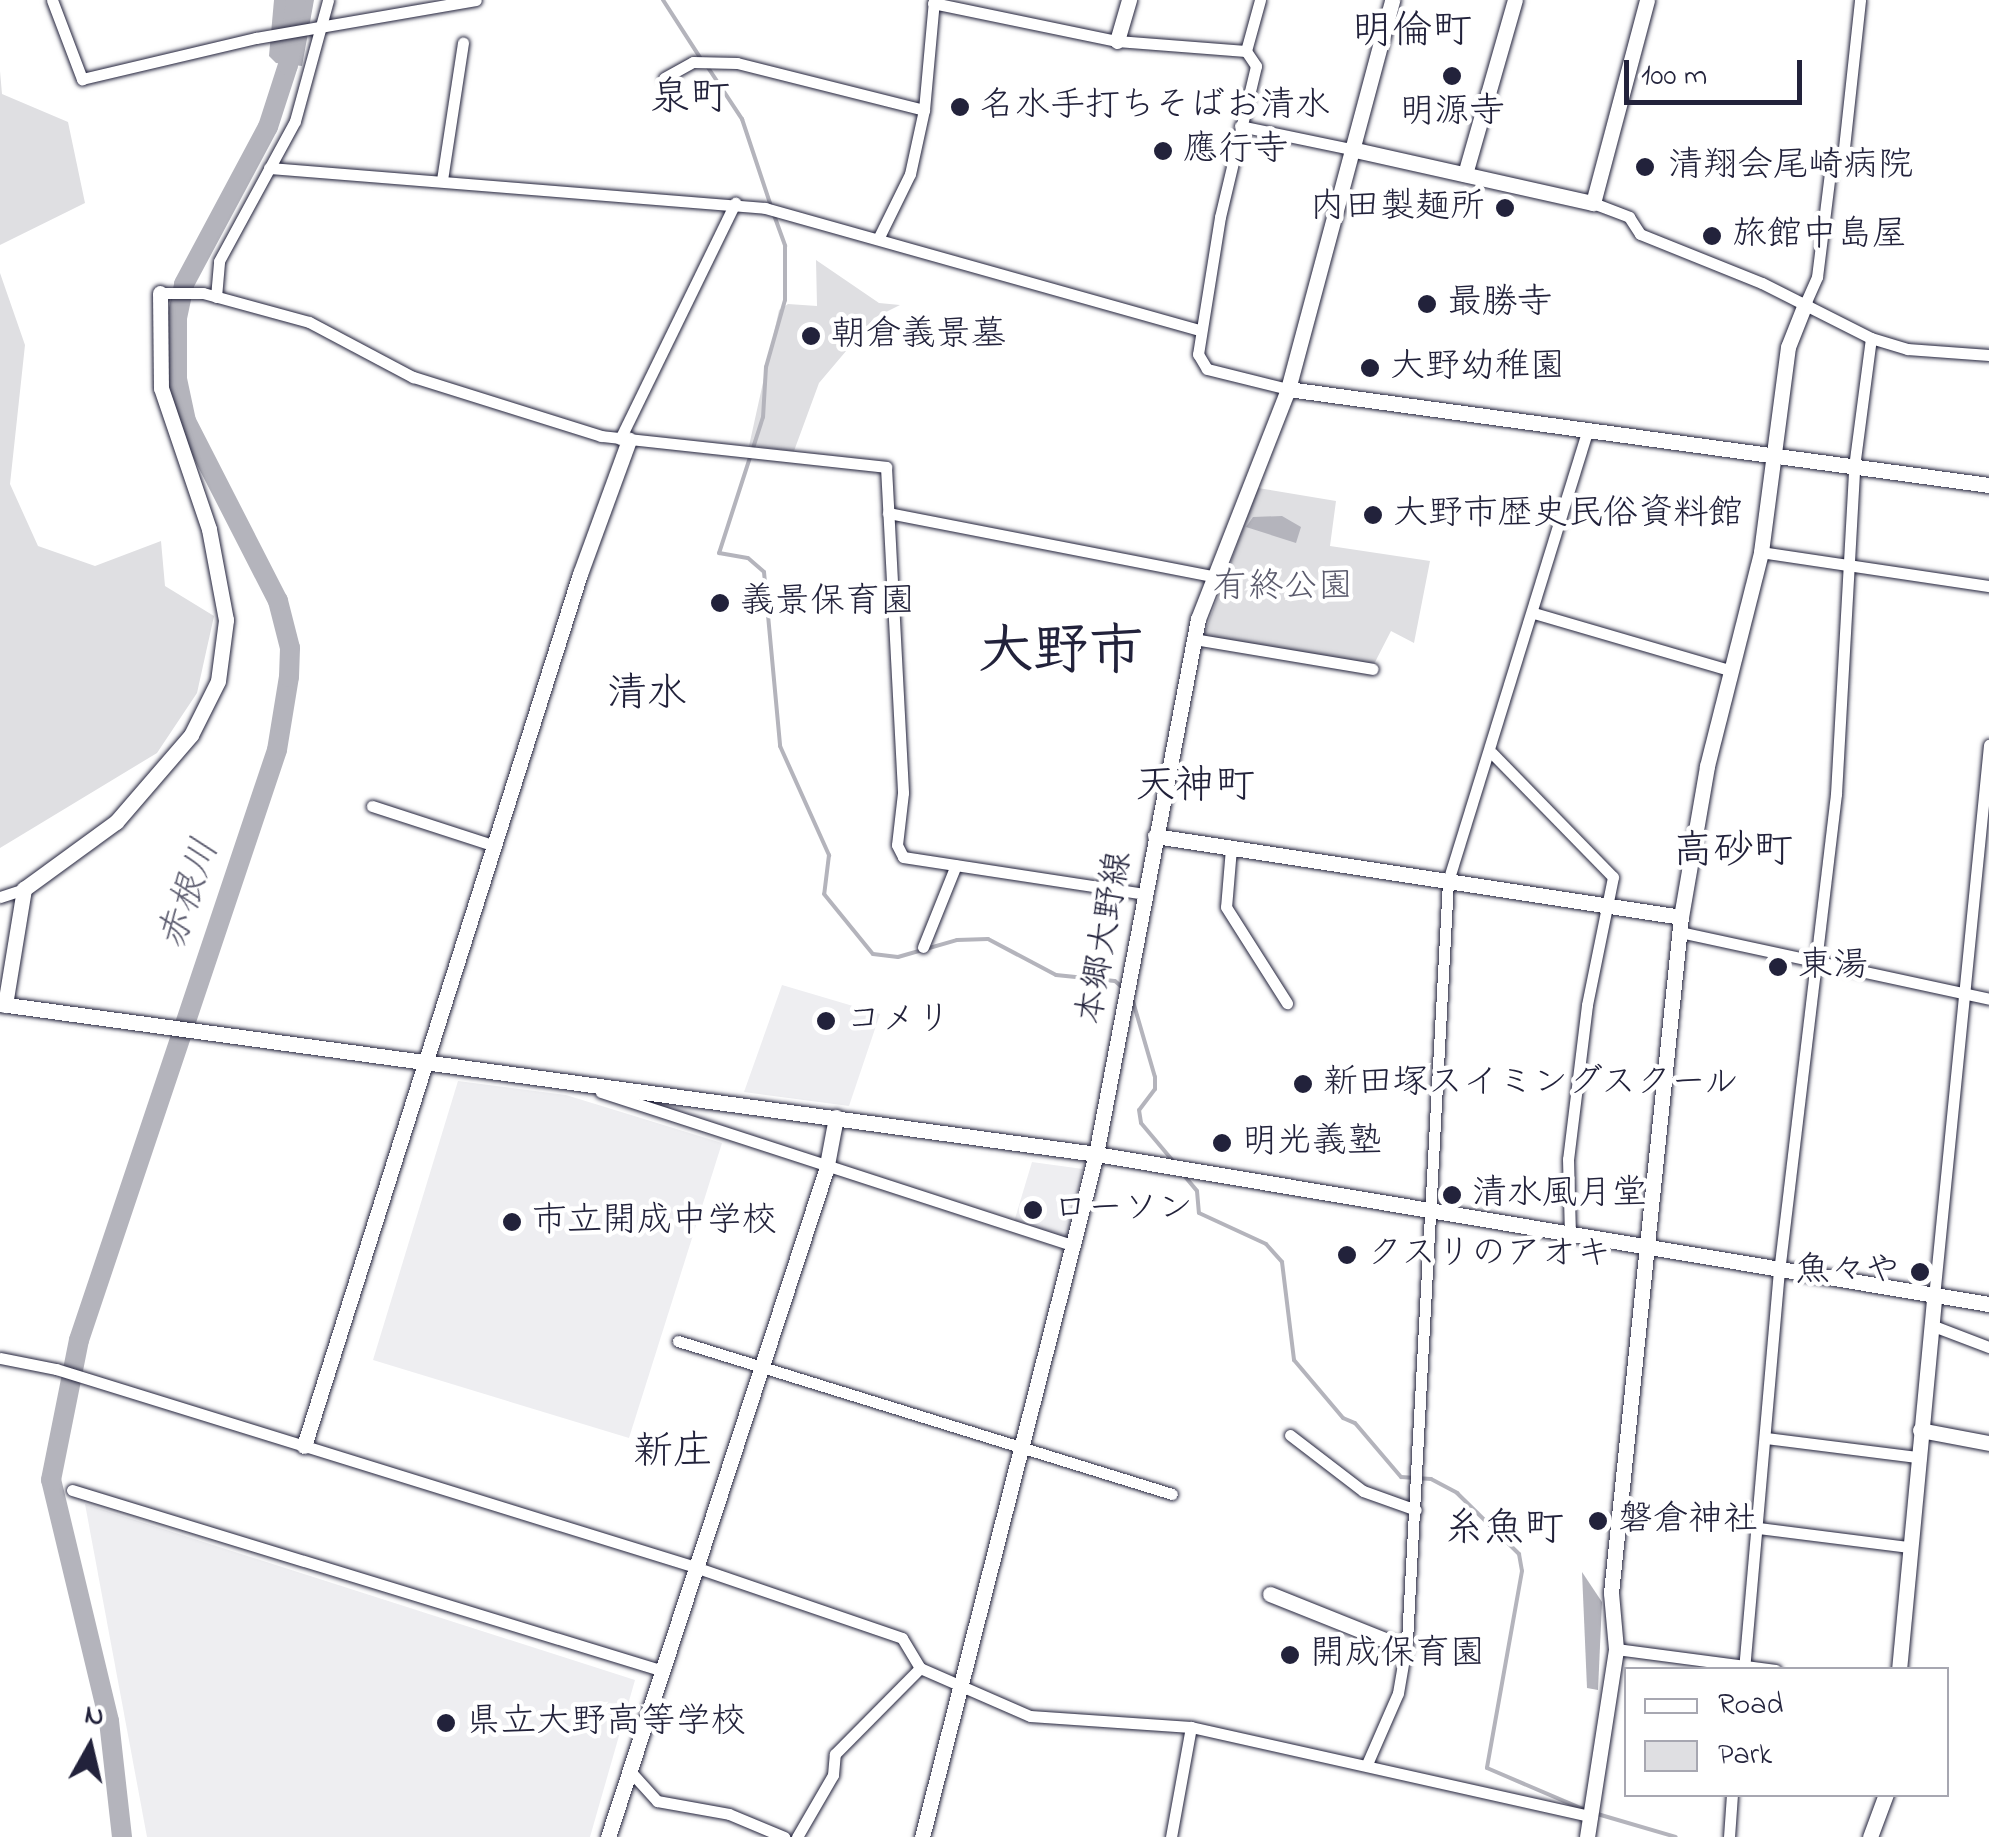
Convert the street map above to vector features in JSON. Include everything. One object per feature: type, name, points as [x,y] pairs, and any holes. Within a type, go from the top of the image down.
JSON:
[{"type":"street","points":[[52,0],[82,79],[264,37],[476,0]]},
{"type":"street","points":[[210,295],[219,261],[296,121],[328,0]]},
{"type":"street","points":[[1117,40],[1128,0]]},
{"type":"street","points":[[1260,0],[1246,51],[1256,66],[1199,330],[1198,354],[1208,369],[1288,389],[1989,485]]},
{"type":"street","name":"本郷大野線","points":[[922,1837],[1096,1154],[1194,639],[1212,576],[1288,389],[1392,0]]},
{"type":"street","points":[[1466,174],[1515,0]]},
{"type":"street","points":[[1592,203],[1646,0]]},
{"type":"street","points":[[1586,1837],[1616,1649],[1611,1593],[1650,1250],[1662,1072],[1681,925],[1729,670],[1762,552],[1788,347],[1818,277],[1831,164],[1843,157],[1860,0]]},
{"type":"street","points":[[878,237],[904,191],[924,110],[934,2],[1117,40],[1246,51]]},
{"type":"street","points":[[442,180],[464,43]]},
{"type":"street","points":[[664,78],[694,62],[737,63],[924,110]]},
{"type":"street","points":[[1240,126],[1592,203],[1630,217],[1640,234],[1804,304],[1870,338],[1907,349],[1989,355]]},
{"type":"street","points":[[270,168],[734,203],[878,237],[1199,330]]},
{"type":"street","points":[[304,1446],[624,439],[734,203]]},
{"type":"street","points":[[0,897],[24,889],[116,822],[192,735],[218,682],[226,620],[209,529],[162,388],[164,292],[210,295],[309,322],[461,396],[624,439],[886,467],[903,793],[897,846],[903,857],[1144,894]]},
{"type":"street","points":[[1744,1667],[1779,1272],[1819,963],[1845,696],[1854,467],[1870,338]]},
{"type":"street","points":[[1366,1764],[1398,1692],[1406,1648],[1416,1510],[1426,1210],[1448,881],[1492,753],[1588,430]]},
{"type":"street","points":[[888,512],[1212,576]]},
{"type":"street","points":[[1762,552],[1989,586]]},
{"type":"street","points":[[1534,614],[1729,670]]},
{"type":"street","points":[[1194,639],[1373,669]]},
{"type":"street","points":[[1900,1667],[1908,1547],[1989,745]]},
{"type":"street","points":[[1492,753],[1613,878],[1586,1005],[1568,1158],[1570,1236]]},
{"type":"street","points":[[372,806],[495,846]]},
{"type":"street","points":[[1154,836],[1608,906],[1819,963],[1989,999]]},
{"type":"street","points":[[1231,848],[1226,907],[1286,1003]]},
{"type":"street","points":[[923,947],[956,866]]},
{"type":"street","points":[[24,889],[2,1005],[1096,1154],[1779,1272],[1989,1304]]},
{"type":"street","points":[[578,1084],[826,1170],[1073,1246]]},
{"type":"street","points":[[608,1837],[692,1566],[826,1170],[836,1117]]},
{"type":"street","points":[[1931,1325],[1989,1346]]},
{"type":"street","points":[[678,1341],[1172,1494]]},
{"type":"street","points":[[0,1358],[96,1382],[692,1566],[902,1638],[920,1668],[1030,1716],[1071,1724],[1134,1720],[1191,1727],[1592,1817]]},
{"type":"street","points":[[1920,1430],[1989,1444]]},
{"type":"street","points":[[1290,1436],[1363,1491],[1416,1510]]},
{"type":"street","points":[[1766,1438],[1917,1457]]},
{"type":"street","points":[[72,1490],[660,1670]]},
{"type":"street","points":[[1758,1528],[1908,1547]]},
{"type":"street","points":[[1270,1594],[1406,1648]]},
{"type":"street","points":[[1616,1649],[1737,1667]]},
{"type":"street","points":[[797,1837],[833,1775],[835,1754],[920,1668]]},
{"type":"street","points":[[1171,1837],[1191,1727]]},
{"type":"street","points":[[629,1770],[657,1801],[729,1814],[784,1837]]},
{"type":"street","points":[[1728,1837],[1732,1797]]},
{"type":"street","points":[[1870,1837],[1885,1797]]},
{"type":"shaded area","points":[[274,0],[314,0],[302,66],[276,63],[269,56]]},
{"type":"shaded area","points":[[1282,516],[1301,527],[1296,543],[1246,527],[1253,517]]},
{"type":"shaded area","points":[[782,985],[880,1014],[849,1106],[744,1092]]},
{"type":"shaded area","points":[[458,1081],[566,1095],[722,1143],[629,1438],[373,1360]]},
{"type":"shaded area","points":[[1032,1162],[1083,1169],[1066,1238],[1014,1222]]},
{"type":"shaded area","points":[[85,1504],[635,1680],[590,1837],[147,1837]]},
{"type":"shaded area","points":[[1582,1572],[1602,1602],[1598,1690],[1587,1688]]},
{"type":"green space","points":[[0,71],[2,94],[68,122],[85,203],[0,245]]},
{"type":"green space","points":[[816,260],[879,303],[900,305],[874,318],[819,383],[794,451],[749,446],[779,310],[788,304],[817,306]]},
{"type":"green space","points":[[0,273],[25,345],[10,484],[38,546],[95,566],[161,541],[165,586],[214,616],[197,693],[157,753],[0,848]]},
{"type":"green space","name":"有終公園","points":[[1258,488],[1336,501],[1330,546],[1430,561],[1414,643],[1391,631],[1373,666],[1203,637]]},
{"type":"waterway","name":"赤根川","points":[[122,1837],[109,1721],[51,1480],[79,1340],[277,750],[290,648],[278,601],[186,421],[177,379],[177,318],[184,284],[268,127],[288,65],[296,0]]},
{"type":"waterway","points":[[663,0],[701,59]]},
{"type":"waterway","points":[[707,66],[742,119],[771,206]]},
{"type":"waterway","points":[[774,215],[785,246],[785,300],[766,367],[763,417],[719,553],[748,558],[764,572],[780,746],[829,855],[824,894],[873,954],[898,957],[957,940],[988,939],[1056,975],[1115,981],[1122,987]]},
{"type":"waterway","points":[[1132,998],[1155,1077],[1155,1089],[1139,1110],[1141,1123],[1173,1161]]},
{"type":"waterway","points":[[1182,1173],[1197,1191],[1199,1213],[1266,1244],[1282,1262],[1294,1360],[1343,1418],[1355,1423],[1401,1477],[1431,1479],[1457,1493],[1519,1554],[1522,1571],[1487,1768],[1585,1810]]},
{"type":"waterway","points":[[1594,1813],[1676,1837]]},
{"type":"place","name":"明源寺","points":[[1452,76]]},
{"type":"place","name":"名水手打ちそばお清水","points":[[960,107]]},
{"type":"place","name":"應行寺","points":[[1163,151]]},
{"type":"place","name":"清翔会尾崎病院","points":[[1645,167]]},
{"type":"place","name":"内田製麺所","points":[[1505,208]]},
{"type":"place","name":"旅館中島屋","points":[[1712,236]]},
{"type":"place","name":"最勝寺","points":[[1427,304]]},
{"type":"place","name":"朝倉義景墓","points":[[811,336]]},
{"type":"place","name":"大野幼稚園","points":[[1370,368]]},
{"type":"place","name":"大野市歴史民俗資料館","points":[[1373,515]]},
{"type":"place","name":"義景保育園","points":[[720,603]]},
{"type":"place","name":"東湯","points":[[1778,967]]},
{"type":"place","name":"コメリ","points":[[826,1021]]},
{"type":"place","name":"新田塚スイミングスクール","points":[[1303,1084]]},
{"type":"place","name":"明光義塾","points":[[1222,1143]]},
{"type":"place","name":"清水風月堂","points":[[1452,1195]]},
{"type":"place","name":"ローソン","points":[[1033,1210]]},
{"type":"place","name":"市立開成中学校","points":[[512,1222]]},
{"type":"place","name":"クスリのアオキ","points":[[1347,1255]]},
{"type":"place","name":"魚々や","points":[[1920,1272]]},
{"type":"place","name":"磐倉神社","points":[[1598,1521]]},
{"type":"place","name":"開成保育園","points":[[1290,1655]]},
{"type":"place","name":"県立大野高等学校","points":[[446,1723]]},
{"type":"district","name":"明倫町","points":[[1412,33]]},
{"type":"district","name":"泉町","points":[[690,100]]},
{"type":"district","name":"大野市","points":[[1061,655]]},
{"type":"district","name":"清水","points":[[647,696]]},
{"type":"district","name":"天神町","points":[[1195,788]]},
{"type":"district","name":"高砂町","points":[[1733,853]]},
{"type":"district","name":"新庄","points":[[673,1454]]},
{"type":"district","name":"糸魚町","points":[[1504,1531]]}]
